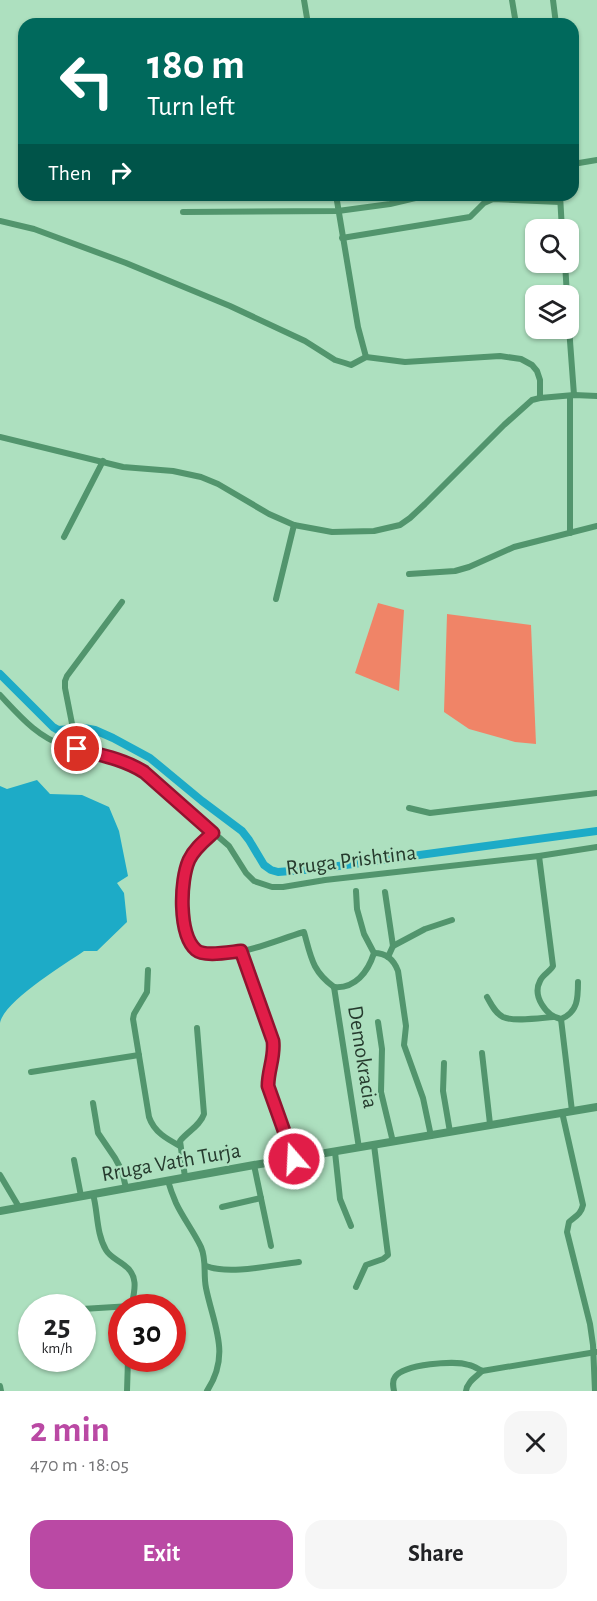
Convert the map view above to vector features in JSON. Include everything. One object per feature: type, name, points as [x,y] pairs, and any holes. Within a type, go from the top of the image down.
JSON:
[{"type":"street","points":[[304,0],[307,18]]},
{"type":"street","points":[[512,0],[515,18]]},
{"type":"street","points":[[552,0],[555,18]]},
{"type":"street","points":[[579,163],[597,160]]},
{"type":"street","points":[[337,201],[358,327],[366,357]]},
{"type":"street","points":[[183,212],[338,211],[403,201]]},
{"type":"street","points":[[342,238],[470,217],[487,201]]},
{"type":"street","points":[[560,201],[561,219]]},
{"type":"street","points":[[0,221],[34,229],[126,263],[230,306],[305,341],[335,360],[351,364],[366,357],[405,362],[500,356],[521,358],[537,371],[540,380],[540,398]]},
{"type":"street","points":[[569,339],[572,395],[570,532]]},
{"type":"street","points":[[0,437],[123,466],[173,471],[201,477],[294,525],[316,530],[374,531],[400,525],[425,504],[515,414],[532,400],[572,395],[597,396]]},
{"type":"street","points":[[64,537],[103,461]]},
{"type":"street","points":[[276,599],[294,525]]},
{"type":"street","points":[[409,574],[455,571],[470,567],[514,547],[597,526]]},
{"type":"street","points":[[77,749],[65,681],[122,602]]},
{"type":"street","name":"Rruga Prishtina","points":[[0,695],[29,725],[54,741],[118,759],[144,772],[229,846],[246,873],[254,881],[263,885],[283,887],[597,847]]},
{"type":"street","points":[[409,807],[430,813],[597,793]]},
{"type":"street","points":[[213,833],[189,859],[183,886],[186,932],[196,951],[205,954],[241,951],[304,932],[313,965],[323,979],[334,987]]},
{"type":"street","points":[[539,856],[553,966],[540,981],[538,992],[544,1009],[554,1017]]},
{"type":"street","points":[[356,891],[357,909],[364,934],[374,953],[382,953],[388,957],[396,965],[398,971],[406,1026],[404,1045],[423,1098],[431,1136]]},
{"type":"street","points":[[385,892],[393,946],[388,957]]},
{"type":"street","points":[[393,946],[425,929],[452,920]]},
{"type":"street","points":[[241,951],[273,1041],[274,1053],[268,1075],[268,1086],[294,1159]]},
{"type":"street","name":"Demokracia","points":[[359,1148],[334,987],[346,987],[356,982],[369,967],[374,953]]},
{"type":"street","points":[[148,970],[147,992],[133,1018],[150,1121],[167,1140],[180,1146]]},
{"type":"street","points":[[487,998],[494,1010],[503,1017],[561,1019],[567,1017],[577,1005],[578,982]]},
{"type":"street","points":[[561,1019],[572,1111]]},
{"type":"street","points":[[378,1022],[382,1049],[381,1092],[393,1142]]},
{"type":"street","points":[[185,1177],[180,1141],[198,1125],[204,1114],[197,1028]]},
{"type":"street","points":[[482,1053],[490,1124]]},
{"type":"street","points":[[31,1072],[139,1055]]},
{"type":"street","points":[[444,1064],[443,1091],[450,1132]]},
{"type":"street","points":[[93,1103],[98,1133],[119,1164],[126,1188]]},
{"type":"street","name":"Rruga Vath Turja","points":[[0,1211],[597,1107]]},
{"type":"street","points":[[562,1112],[583,1204],[582,1211],[569,1222],[568,1239],[595,1348],[595,1391]]},
{"type":"street","points":[[356,1287],[366,1265],[388,1255],[374,1145]]},
{"type":"street","points":[[335,1152],[340,1199],[351,1226]]},
{"type":"street","points":[[74,1160],[81,1196]]},
{"type":"street","points":[[254,1165],[271,1246]]},
{"type":"street","points":[[0,1175],[19,1207]]},
{"type":"street","points":[[168,1181],[176,1204],[201,1247],[206,1266],[206,1288],[217,1332],[219,1351],[218,1369],[207,1391]]},
{"type":"street","points":[[93,1194],[99,1231],[105,1250],[127,1266],[134,1278],[135,1294]]},
{"type":"street","points":[[222,1206],[261,1198]]},
{"type":"street","points":[[206,1266],[230,1270],[299,1262]]},
{"type":"street","points":[[466,1391],[470,1383],[482,1371],[595,1348]]},
{"type":"street","points":[[394,1391],[395,1377],[403,1370],[443,1362],[468,1364],[482,1371]]},
{"type":"street","points":[[127,1391],[128,1372]]},
{"type":"street","points":[[0,1386],[1,1391]]},
{"type":"shaded area","points":[[378,603],[404,610],[399,691],[355,673]]},
{"type":"shaded area","points":[[447,614],[531,625],[536,744],[515,742],[469,729],[444,712]]},
{"type":"water","points":[[37,780],[50,794],[82,795],[109,807],[119,831],[128,876],[117,883],[124,893],[127,922],[97,951],[84,951],[23,994],[4,1014],[0,1023],[0,786],[7,789]]},
{"type":"waterway","points":[[0,674],[58,730],[84,728],[95,730],[150,758],[242,831],[264,865],[278,872],[316,869],[597,831]]},
{"type":"route","points":[[77,749],[132,764],[213,833],[197,848],[189,859],[186,870],[183,886],[186,932],[196,951],[205,954],[241,951],[273,1041],[274,1053],[268,1075],[268,1086],[294,1159]]}]
